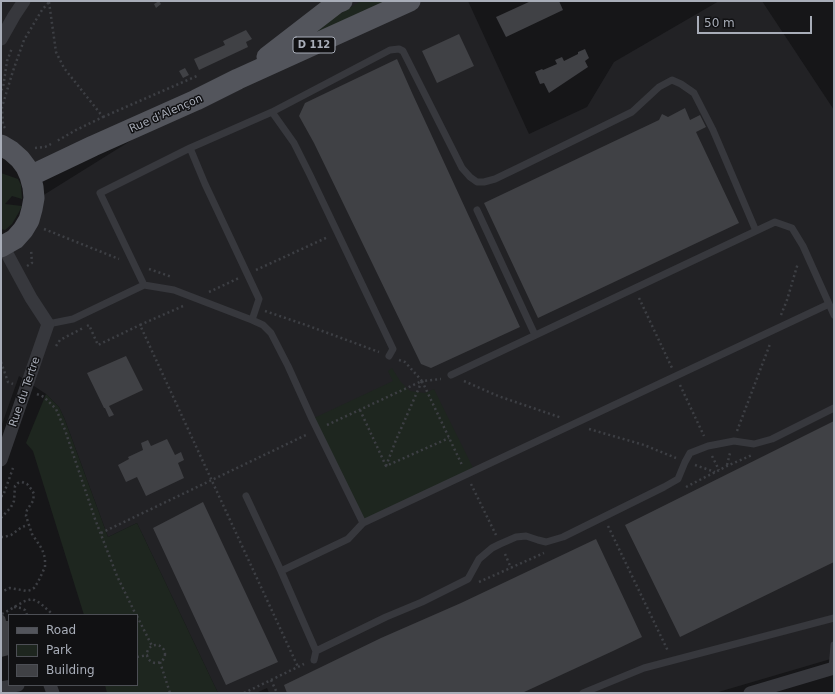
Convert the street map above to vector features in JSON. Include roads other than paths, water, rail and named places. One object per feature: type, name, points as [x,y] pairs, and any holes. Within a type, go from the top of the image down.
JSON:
[{"type":"main road","name":"Rue d'Alençon","points":[[238,79],[337,3],[342,1]]},
{"type":"main road","name":"Rue d'Alençon","points":[[30,176],[410,1]]},
{"type":"main road","points":[[2,247],[15,239],[29,220],[34,198],[33,187],[26,167],[11,151],[3,138]]},
{"type":"street","points":[[1,39],[24,1]]},
{"type":"street","points":[[2,247],[31,298],[48,324]]},
{"type":"street","name":"Rue du Tertre","points":[[1,460],[48,324]]},
{"type":"street","points":[[750,693],[833,669]]},
{"type":"street","points":[[1,688],[12,686]]},
{"type":"lane","points":[[144,285],[100,193],[190,148],[272,112],[390,50],[398,49],[403,51],[462,168],[476,182],[484,182],[495,179],[632,112],[659,87],[672,80],[681,84],[694,93],[713,130],[756,231]]},
{"type":"lane","points":[[272,112],[294,143],[337,232],[392,349],[389,356]]},
{"type":"lane","points":[[190,148],[258,299],[252,320]]},
{"type":"lane","points":[[477,210],[535,335]]},
{"type":"lane","points":[[451,375],[775,222],[792,228],[803,246],[834,315]]},
{"type":"lane","points":[[48,324],[74,319],[144,285],[174,290],[263,325],[271,333],[288,366],[363,523]]},
{"type":"lane","points":[[281,571],[348,539],[363,523],[829,304]]},
{"type":"lane","points":[[316,651],[468,579],[479,559],[492,548],[516,537],[526,536],[546,542],[563,536],[678,480],[690,453],[708,446],[734,441],[754,444],[772,439],[834,408]]},
{"type":"lane","points":[[246,496],[316,651],[314,660]]},
{"type":"lane","points":[[583,693],[644,668],[834,618]]},
{"type":"lane","points":[[833,669],[834,645]]}]
